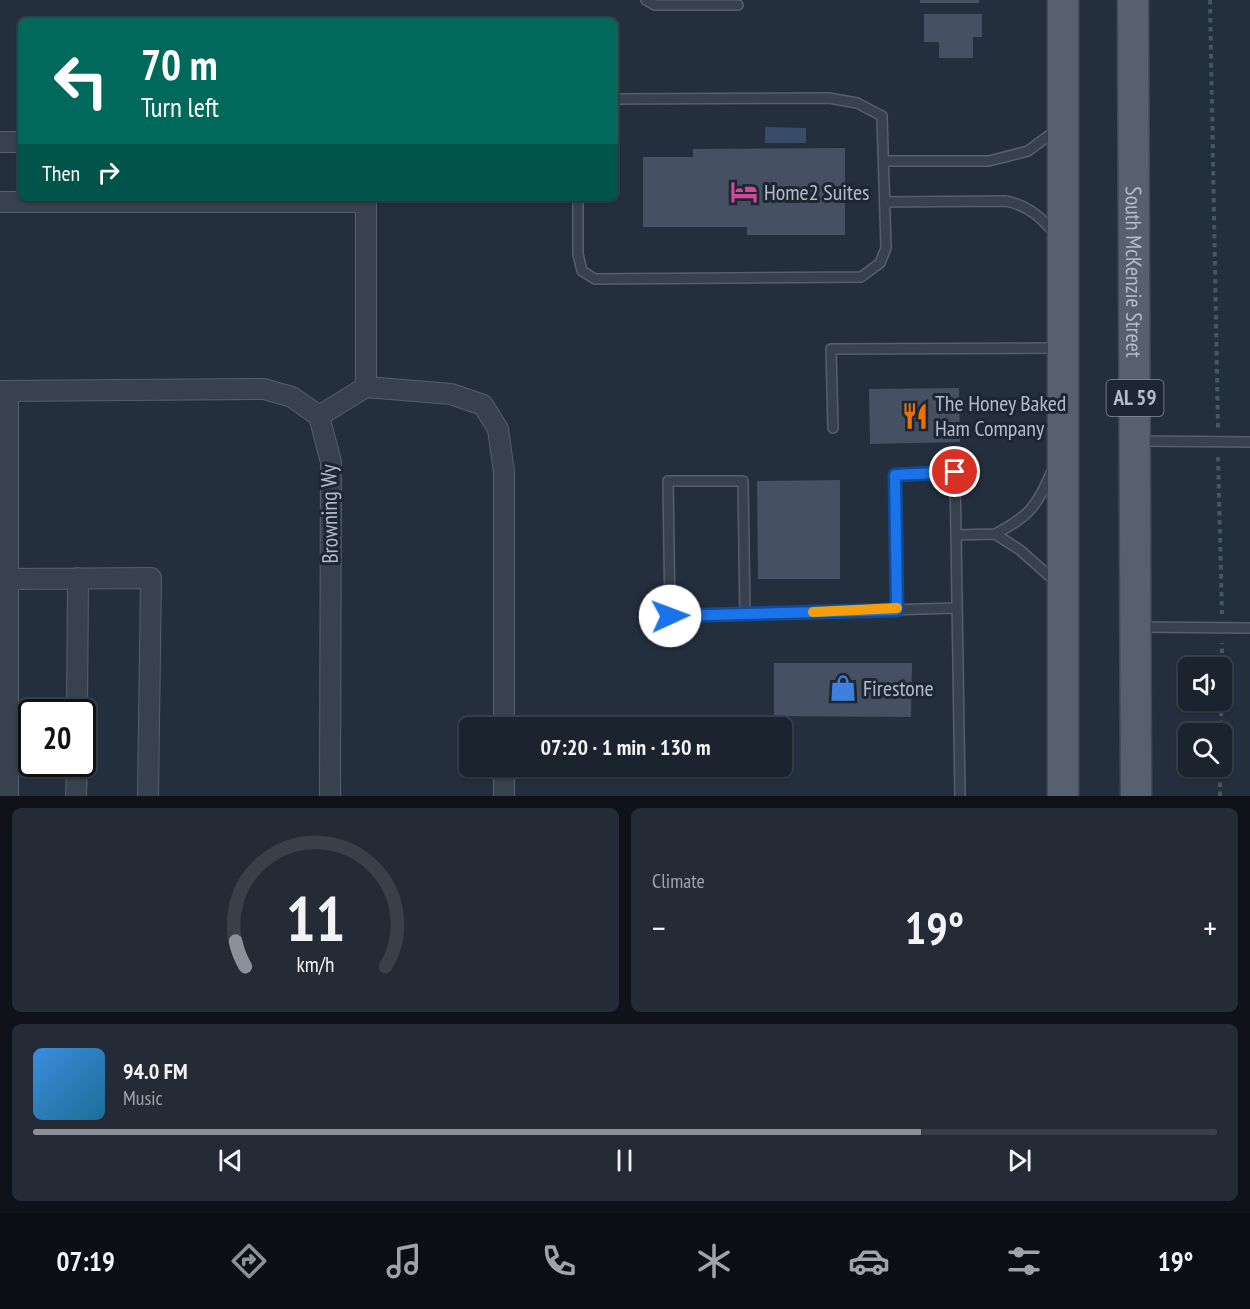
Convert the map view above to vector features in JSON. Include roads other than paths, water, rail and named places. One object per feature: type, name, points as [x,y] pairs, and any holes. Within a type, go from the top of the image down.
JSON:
[{"type":"main road","points":[[1062,0],[1063,745],[1066,795]]},
{"type":"main road","name":"South McKenzie Street","points":[[1133,0],[1136,796]]},
{"type":"street","points":[[0,142],[18,142]]},
{"type":"street","points":[[0,202],[183,201]]},
{"type":"street","points":[[366,201],[366,387]]},
{"type":"street","points":[[8,796],[8,579],[4,390],[264,389],[292,397],[319,416],[366,387],[451,394],[483,405],[498,429],[504,472],[504,717]]},
{"type":"street","name":"Browning Wy","points":[[319,416],[330,462],[330,796]]},
{"type":"street","points":[[77,699],[78,578]]},
{"type":"street","points":[[8,579],[151,578],[148,796]]},
{"type":"street","points":[[76,796],[77,777]]},
{"type":"street","points":[[504,777],[504,796]]},
{"type":"lane","points":[[646,0],[655,5],[738,5]]},
{"type":"lane","points":[[578,201],[578,254],[582,271],[596,279],[861,277],[880,263],[886,248],[882,116],[857,103],[829,98],[618,99]]},
{"type":"lane","points":[[884,161],[989,161],[1028,151],[1063,125]]},
{"type":"lane","points":[[885,202],[1006,201],[1020,204],[1040,215],[1063,243]]},
{"type":"lane","points":[[833,428],[831,349],[1063,348]]},
{"type":"lane","points":[[1135,441],[1250,442]]},
{"type":"lane","points":[[956,535],[995,534],[1018,522],[1035,507],[1063,448]]},
{"type":"lane","points":[[897,610],[895,475],[955,472],[960,796]]},
{"type":"lane","points":[[745,614],[743,481],[668,481],[670,616],[897,610],[957,608]]},
{"type":"lane","points":[[995,534],[1029,557],[1063,591]]},
{"type":"lane","points":[[1136,627],[1250,628]]},
{"type":"water","points":[[765,127],[806,128],[806,143],[765,143]]},
{"type":"place","name":"Home2 Suites","points":[[744,192]]},
{"type":"place","name":"The Honey Baked Ham Company","points":[[915,416]]},
{"type":"place","name":"Firestone","points":[[843,688]]}]
